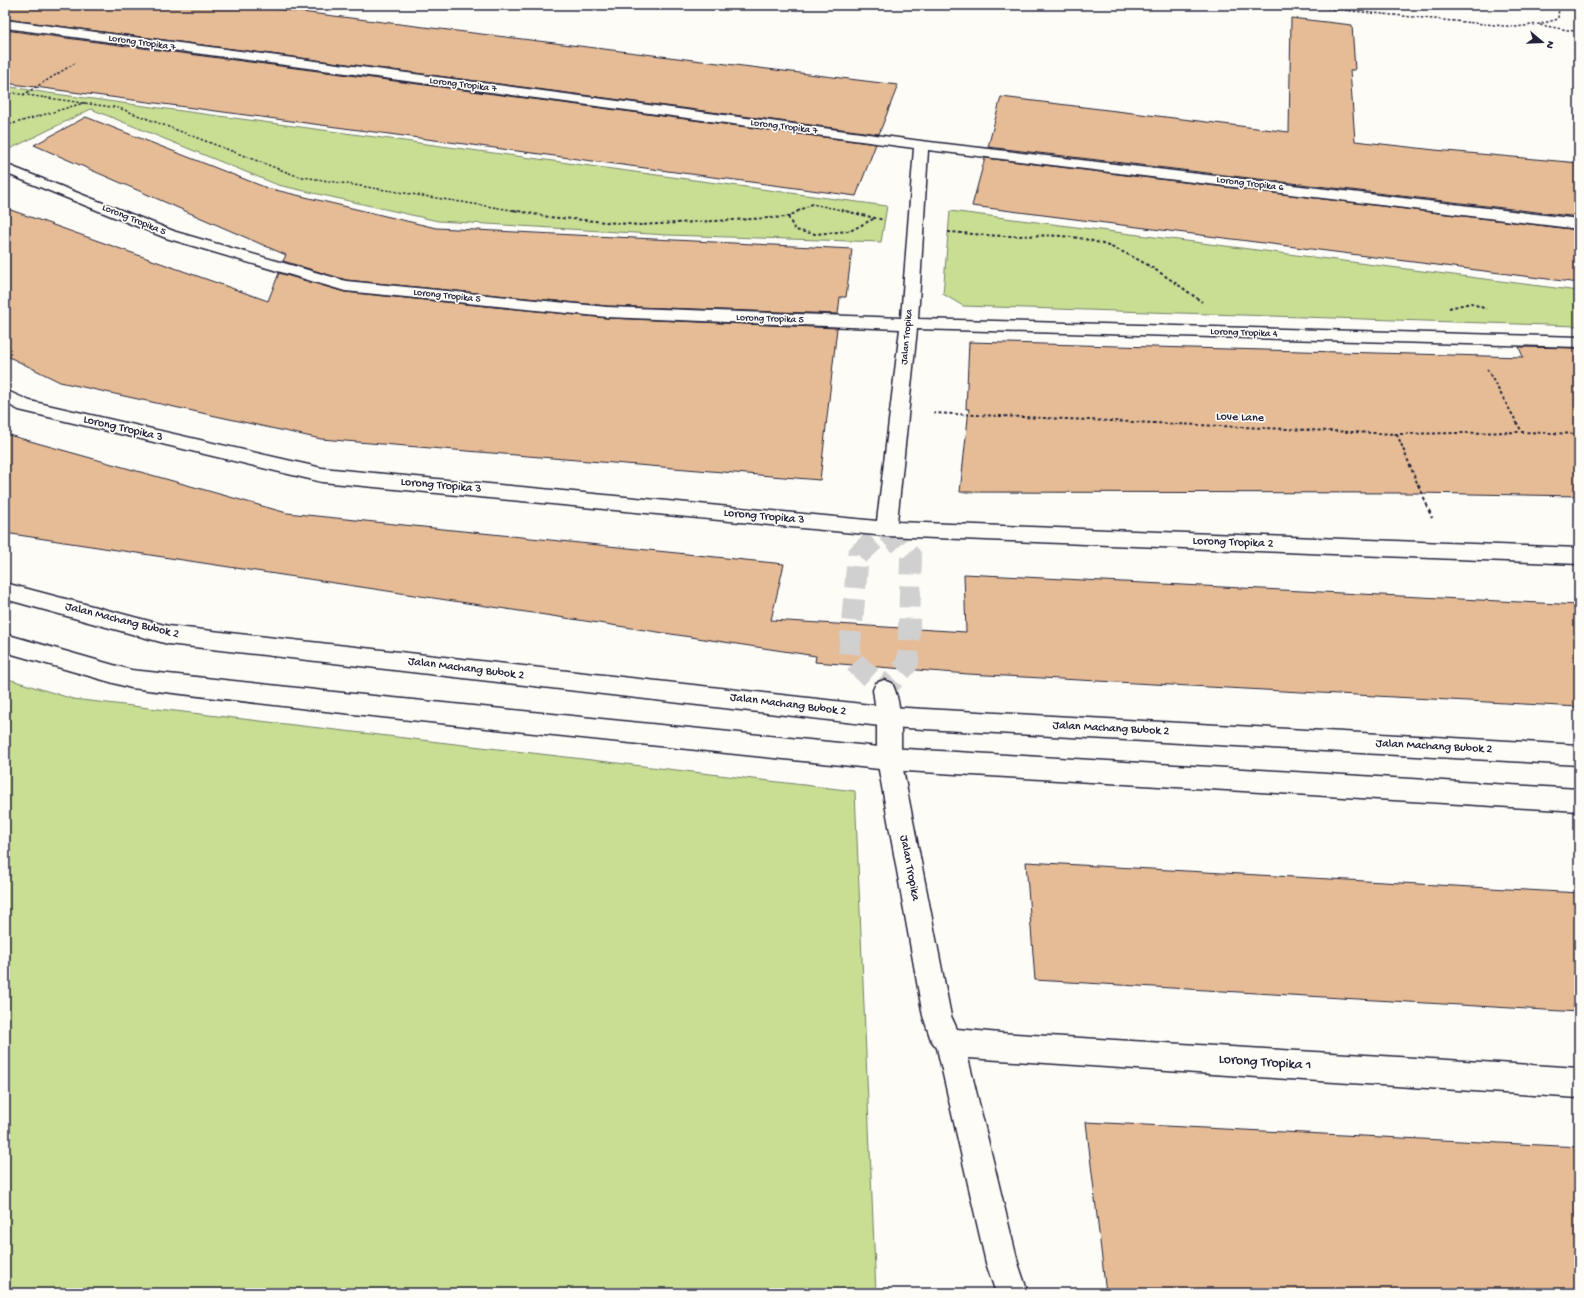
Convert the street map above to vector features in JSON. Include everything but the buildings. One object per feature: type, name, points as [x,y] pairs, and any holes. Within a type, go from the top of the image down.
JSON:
[{"type":"street","name":"Lorong Tropika 7","points":[[5,24],[921,145]]},
{"type":"street","name":"Lorong Tropika 6","points":[[921,145],[1579,224]]},
{"type":"street","name":"Jalan Tropika","points":[[886,528],[909,324],[921,145]]},
{"type":"street","name":"Lorong Tropika 5","points":[[5,168],[171,235],[345,286],[607,312],[909,324]]},
{"type":"street","name":"Lorong Tropika 4","points":[[909,324],[1579,342]]},
{"type":"street","name":"Lorong Tropika 3","points":[[5,396],[25,406],[322,475],[886,528]]},
{"type":"street","name":"Lorong Tropika 2","points":[[886,528],[1237,544],[1445,550],[1579,556]]},
{"type":"street","name":"Jalan Machang Bubok 2","points":[[5,591],[168,635],[889,717],[1579,755]]},
{"type":"street","points":[[5,643],[131,679],[334,702],[889,759],[1579,800]]},
{"type":"street","name":"Jalan Tropika","points":[[884,690],[889,717],[889,759],[937,1016],[941,1030],[950,1042],[1002,1263],[1012,1293]]},
{"type":"street","name":"Lorong Tropika 1","points":[[950,1042],[1000,1047],[1579,1083]]},
{"type":"path","points":[[1291,5],[1515,27],[1540,24],[1558,19],[1559,5]]},
{"type":"path","points":[[1540,24],[1579,32]]},
{"type":"path","points":[[23,96],[112,39]]},
{"type":"path","points":[[5,92],[23,96],[91,101],[119,108],[297,176],[477,204],[549,217],[640,225],[788,217],[812,204],[915,228],[997,236],[1056,236],[1090,241],[1126,254],[1160,273],[1203,302]]},
{"type":"path","points":[[5,126],[28,121],[59,109],[91,101]]},
{"type":"path","points":[[788,217],[795,230],[815,234],[850,231],[876,218]]},
{"type":"path","points":[[1444,309],[1471,303],[1490,310]]},
{"type":"path","points":[[1471,339],[1522,432]]},
{"type":"path","name":"Love Lane","points":[[900,412],[1396,434],[1522,432],[1579,434]]},
{"type":"path","points":[[1396,434],[1445,550]]},
{"type":"green space","points":[[5,86],[887,206],[881,242],[667,235],[438,221],[278,185],[91,109],[10,149],[5,147]]},
{"type":"green space","points":[[950,211],[1579,291],[1579,326],[963,306],[943,294]]},
{"type":"green space","points":[[5,678],[73,699],[855,791],[876,1293],[5,1293]]},
{"type":"tunnel","points":[[886,529],[911,557],[908,663],[884,690],[849,657],[858,555],[886,529]]}]
